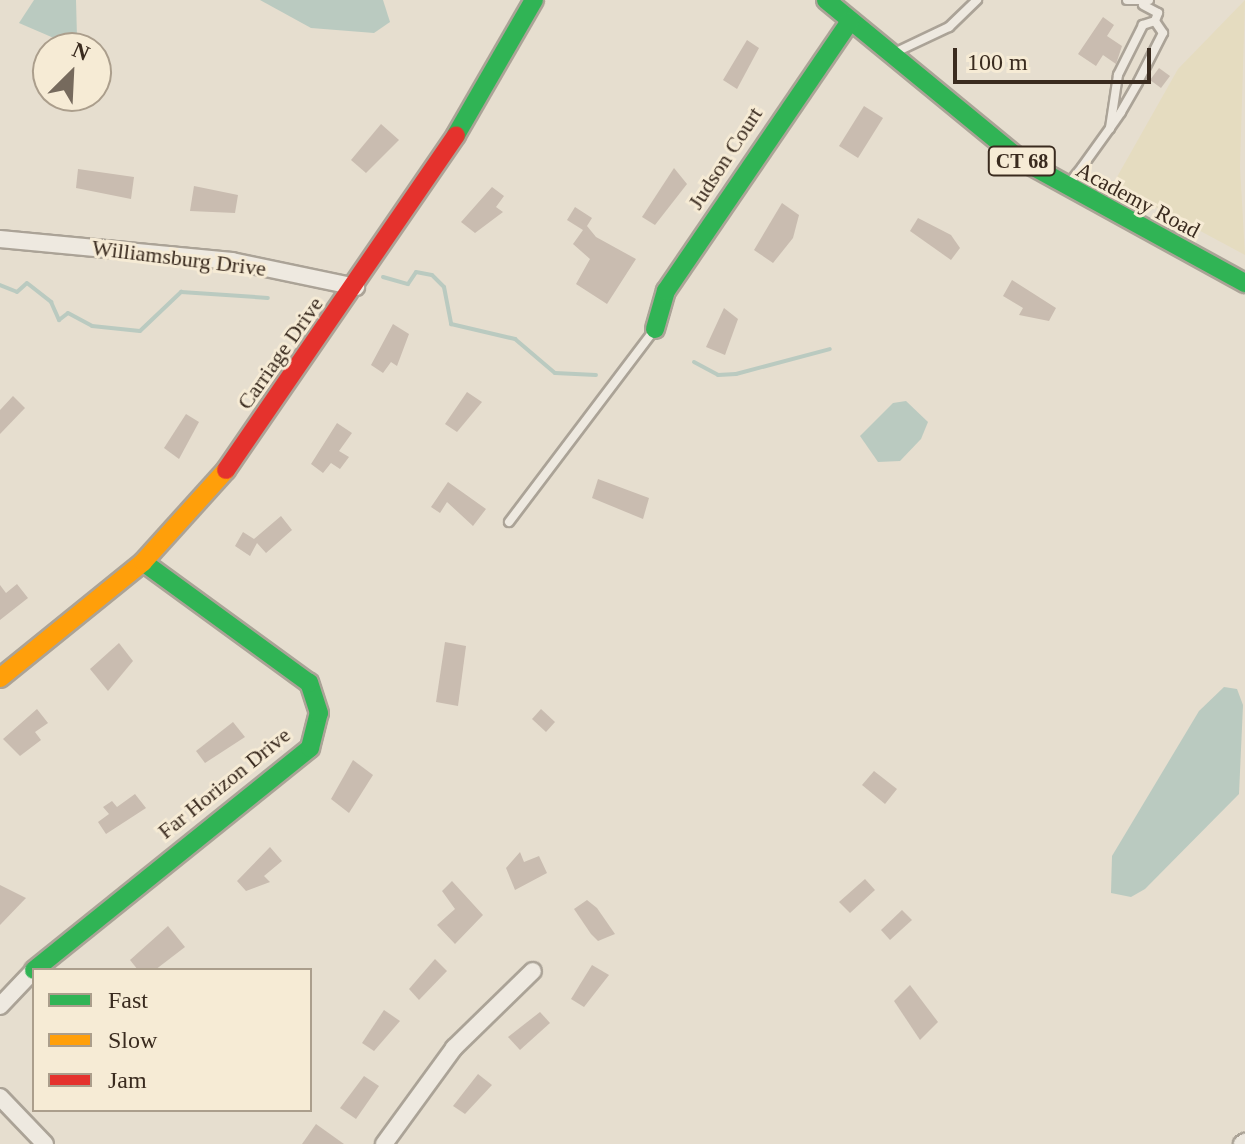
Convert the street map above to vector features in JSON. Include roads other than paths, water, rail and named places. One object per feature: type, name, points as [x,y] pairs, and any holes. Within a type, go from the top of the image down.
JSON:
[{"type":"street","name":"Carriage Drive","points":[[0,678],[143,562],[205,501],[356,287],[534,0]]},
{"type":"street","name":"Academy Road","points":[[826,0],[891,56],[1065,189],[1245,283]]},
{"type":"street","name":"Judson Court","points":[[655,329],[666,291],[850,21]]},
{"type":"street","name":"Williamsburg Drive","points":[[0,239],[232,261],[356,287]]},
{"type":"street","name":"Far Horizon Drive","points":[[36,968],[310,748],[319,713],[309,683],[143,562]]},
{"type":"street","points":[[384,1144],[454,1048],[533,971]]},
{"type":"street","name":"Far Horizon Drive","points":[[0,1006],[32,972]]},
{"type":"street","points":[[0,1097],[45,1144]]},
{"type":"lane","points":[[891,56],[949,27],[977,0]]},
{"type":"lane","points":[[1127,0],[1146,2],[1158,13],[1155,21]]},
{"type":"lane","points":[[1110,128],[1128,55],[1143,25],[1155,21]]},
{"type":"lane","points":[[1065,189],[1110,128],[1147,64],[1163,33],[1155,21]]},
{"type":"lane","points":[[1128,55],[1147,64]]},
{"type":"lane","points":[[509,522],[655,329]]},
{"type":"waterway","points":[[383,277],[408,284],[416,272],[432,275],[444,287],[451,324],[515,339],[555,373],[596,375]]},
{"type":"waterway","points":[[0,285],[17,292],[27,283],[51,302],[59,320],[68,313],[92,326],[140,331],[181,292],[268,298]]},
{"type":"waterway","points":[[694,362],[718,375],[736,374],[830,349]]}]
